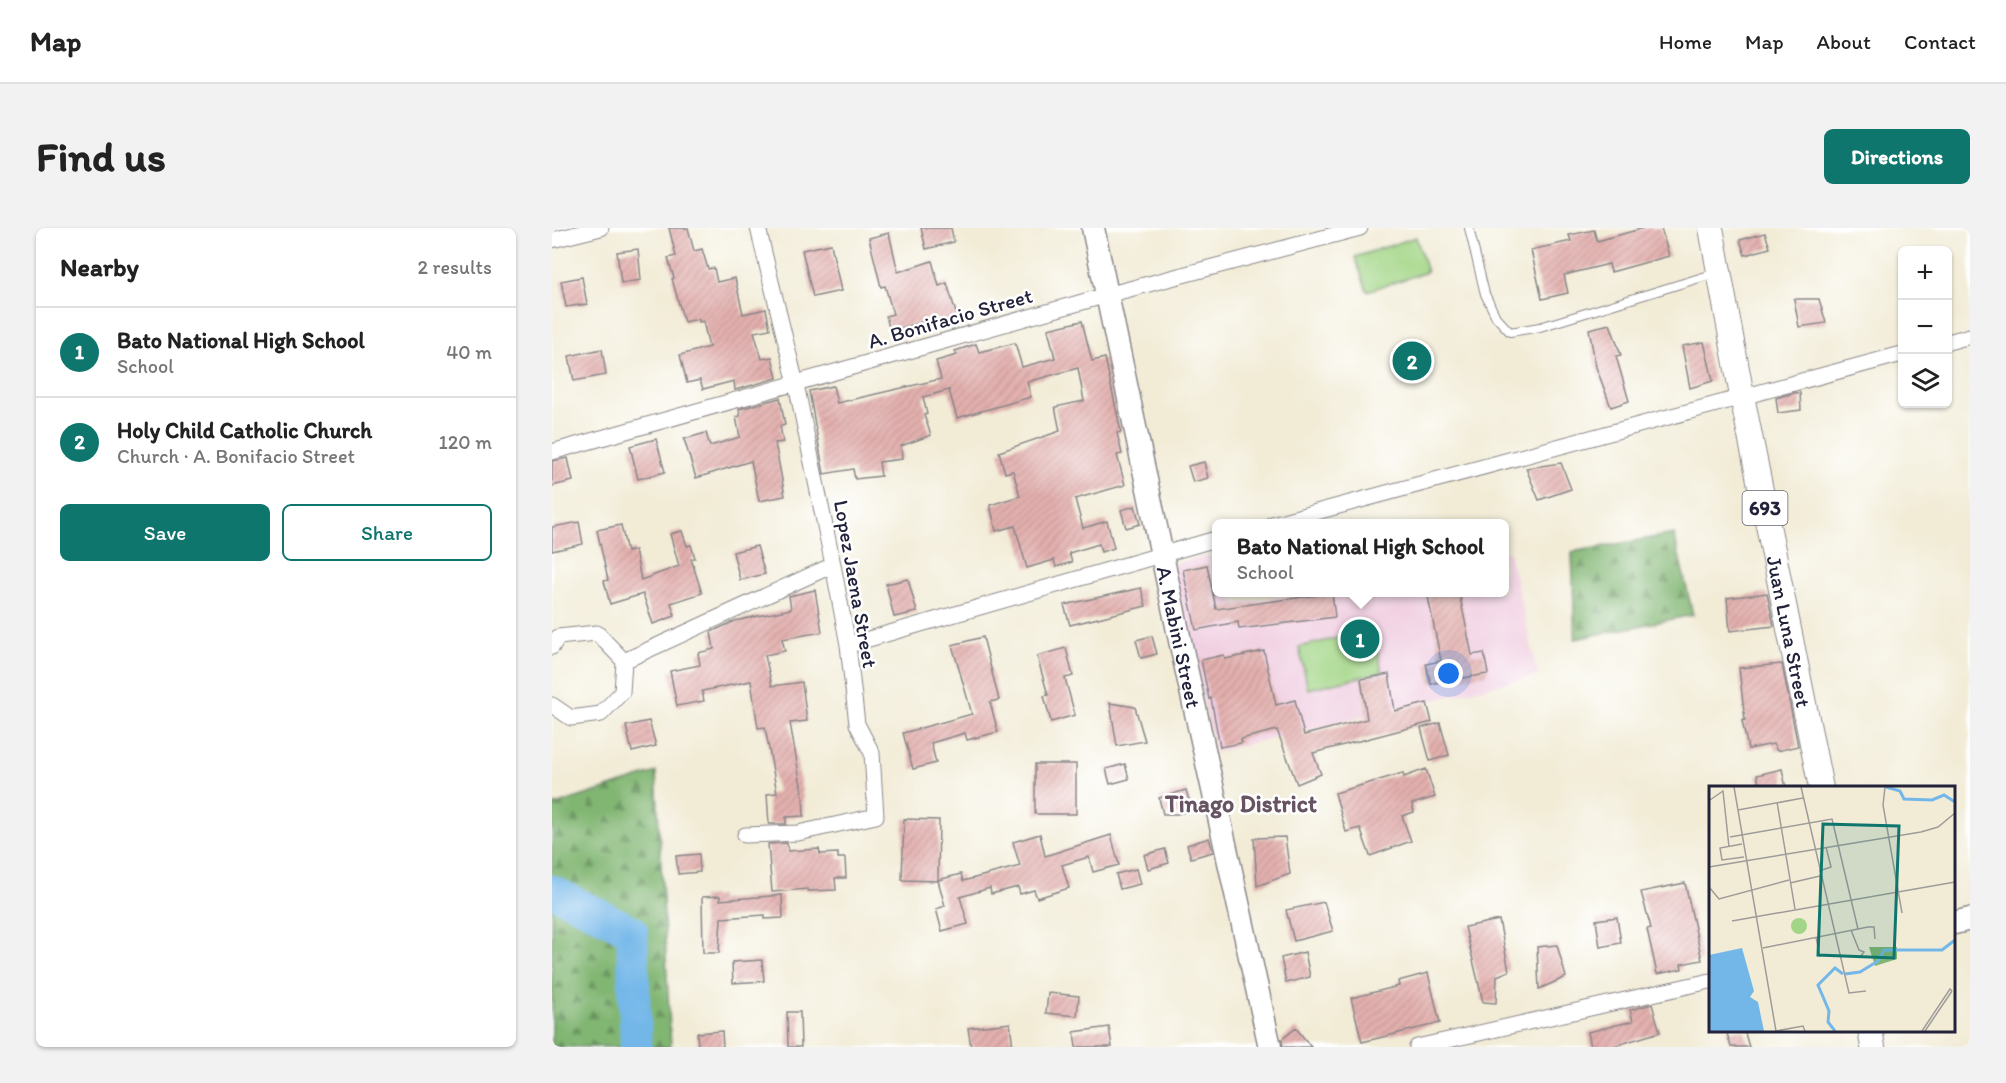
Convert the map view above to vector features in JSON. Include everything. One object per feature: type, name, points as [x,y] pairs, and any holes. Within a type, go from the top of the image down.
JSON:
[{"type":"main road","name":"Juan Luna Street","points":[[1711,228],[1742,396],[1821,786]]},
{"type":"main road","points":[[1870,1032],[1873,1047]]},
{"type":"street","points":[[552,240],[601,228]]},
{"type":"street","name":"Lopez Jaena Street","points":[[745,835],[798,833],[876,816],[872,753],[857,724],[848,645],[833,565],[796,384],[758,228]]},
{"type":"street","name":"A. Mabini Street","points":[[1093,228],[1270,1047]]},
{"type":"street","name":"A. Bonifacio Street","points":[[552,452],[1107,295],[1360,228]]},
{"type":"street","points":[[1952,341],[1970,336]]},
{"type":"street","points":[[1290,519],[1898,355]]},
{"type":"street","points":[[848,645],[1212,539]]},
{"type":"street","points":[[624,661],[833,565]]},
{"type":"street","points":[[552,647],[558,637],[597,633],[624,661],[622,692],[601,714],[571,718],[552,705]]},
{"type":"street","points":[[1955,923],[1970,919]]},
{"type":"street","points":[[1417,1047],[1709,981]]},
{"type":"lane","points":[[1469,228],[1485,294],[1496,317],[1510,332],[1540,327],[1720,272]]},
{"type":"shaded area","points":[[1509,551],[1538,675],[1215,752],[1172,564],[1212,555],[1212,597],[1232,597],[1235,604],[1283,597],[1509,597]]},
{"type":"green space","points":[[1416,237],[1427,272],[1367,291],[1355,257]]},
{"type":"green space","points":[[1674,534],[1693,615],[1575,639],[1572,552]]},
{"type":"green space","points":[[1373,630],[1382,672],[1308,689],[1299,647]]},
{"type":"green space","points":[[656,772],[671,1047],[552,1047],[552,806]]},
{"type":"building","points":[[669,228],[688,228],[694,251],[702,249],[708,269],[714,268],[717,282],[735,278],[743,314],[766,309],[770,329],[754,332],[762,359],[772,357],[777,378],[735,390],[734,381],[703,389],[700,380],[687,383],[680,355],[709,347],[703,321],[699,322],[699,319],[684,322],[668,258],[676,256]]},
{"type":"building","points":[[921,228],[951,228],[954,242],[926,249]]},
{"type":"building","points":[[1644,228],[1661,228],[1669,256],[1611,272],[1609,264],[1564,275],[1568,293],[1542,299],[1531,250],[1571,241],[1569,235],[1594,230],[1597,241]]},
{"type":"building","points":[[889,233],[898,272],[932,261],[939,286],[947,283],[959,323],[941,328],[936,318],[890,331],[886,316],[893,314],[885,286],[881,287],[869,238]]},
{"type":"building","points":[[1765,233],[1770,248],[1745,255],[1740,240]]},
{"type":"building","points":[[831,244],[841,291],[813,297],[802,250]]},
{"type":"building","points":[[638,249],[641,280],[621,283],[617,252]]},
{"type":"building","points":[[582,277],[587,304],[566,307],[561,281]]},
{"type":"building","points":[[1794,299],[1819,299],[1826,323],[1799,327]]},
{"type":"building","points":[[1082,321],[1092,361],[1105,358],[1121,432],[1117,433],[1122,454],[1117,455],[1125,485],[1075,499],[1083,528],[1107,521],[1114,548],[1101,552],[1099,544],[1069,553],[1072,562],[1056,567],[1054,560],[1027,568],[1015,526],[996,531],[990,505],[1020,496],[1013,471],[1005,473],[999,452],[1060,431],[1055,407],[1084,401],[1078,368],[1027,382],[1031,397],[957,418],[949,390],[923,397],[927,414],[924,415],[931,435],[901,446],[902,459],[879,462],[881,476],[855,479],[853,469],[824,474],[809,391],[833,386],[837,403],[941,379],[936,361],[957,355],[955,351],[976,344],[979,352],[1015,343],[1022,367],[1055,358],[1048,329]]},
{"type":"building","points":[[1610,324],[1621,355],[1616,356],[1629,401],[1611,407],[1596,367],[1589,329]]},
{"type":"building","points":[[1704,342],[1713,381],[1690,388],[1682,346]]},
{"type":"building","points":[[602,349],[606,375],[574,381],[569,356]]},
{"type":"building","points":[[1800,393],[1801,410],[1778,413],[1776,398]]},
{"type":"building","points":[[780,398],[785,425],[780,426],[783,442],[775,443],[785,496],[759,501],[751,461],[696,478],[684,439],[706,433],[710,446],[740,437],[736,417],[740,416],[739,409]]},
{"type":"building","points":[[656,439],[665,472],[638,479],[630,446]]},
{"type":"building","points":[[568,458],[573,481],[552,486],[552,461]]},
{"type":"building","points":[[1204,462],[1208,478],[1193,482],[1188,466]]},
{"type":"building","points":[[1561,463],[1571,489],[1539,500],[1526,468]]},
{"type":"building","points":[[1135,506],[1140,524],[1126,528],[1121,510]]},
{"type":"building","points":[[579,522],[583,544],[552,551],[552,527]]},
{"type":"building","points":[[621,525],[627,552],[635,550],[641,580],[679,566],[670,534],[682,531],[687,546],[691,545],[695,558],[691,559],[702,593],[671,603],[675,616],[653,624],[643,594],[610,604],[604,581],[608,580],[597,530]]},
{"type":"building","points":[[757,546],[765,574],[740,580],[733,552]]},
{"type":"building","points":[[1207,565],[1216,609],[1303,597],[1332,597],[1335,617],[1239,629],[1238,622],[1196,630],[1183,570]]},
{"type":"building","points":[[908,579],[917,612],[894,617],[886,584]]},
{"type":"building","points":[[1141,588],[1146,606],[1070,625],[1064,605]]},
{"type":"building","points":[[815,590],[822,632],[782,639],[785,651],[765,655],[772,686],[802,682],[807,721],[790,723],[803,797],[804,816],[786,817],[786,824],[769,824],[767,794],[777,793],[765,727],[758,728],[751,681],[702,691],[704,701],[677,706],[670,671],[700,665],[698,653],[714,649],[711,632],[735,621],[791,609],[789,596]]},
{"type":"building","points":[[1767,593],[1774,626],[1730,631],[1727,598]]},
{"type":"building","points":[[1428,597],[1460,597],[1472,655],[1484,653],[1488,674],[1463,678],[1463,676],[1431,684],[1426,664],[1441,661]]},
{"type":"building","points":[[1152,636],[1157,654],[1141,658],[1136,640]]},
{"type":"building","points":[[983,637],[999,700],[990,702],[998,732],[967,740],[965,733],[931,743],[936,763],[913,769],[903,733],[972,714],[952,645]]},
{"type":"building","points":[[1066,648],[1073,676],[1065,678],[1075,715],[1051,722],[1044,696],[1048,695],[1037,656]]},
{"type":"building","points":[[1264,651],[1276,705],[1295,700],[1304,735],[1367,719],[1361,679],[1389,674],[1395,711],[1427,703],[1432,722],[1313,753],[1321,774],[1297,784],[1277,730],[1241,739],[1242,743],[1220,747],[1201,660],[1224,655],[1225,659]]},
{"type":"building","points":[[1782,664],[1798,746],[1777,751],[1773,744],[1748,749],[1742,721],[1745,720],[1739,668]]},
{"type":"building","points":[[1110,703],[1135,707],[1145,741],[1117,746]]},
{"type":"building","points":[[649,721],[656,746],[632,752],[626,726]]},
{"type":"building","points":[[1440,723],[1449,755],[1430,761],[1421,728]]},
{"type":"building","points":[[1035,764],[1076,764],[1076,814],[1035,814]]},
{"type":"building","points":[[1125,764],[1129,779],[1110,784],[1106,769]]},
{"type":"building","points":[[1426,769],[1435,797],[1412,804],[1414,812],[1402,816],[1411,841],[1370,856],[1360,828],[1346,832],[1335,793],[1403,773],[1404,777]]},
{"type":"building","points":[[1782,769],[1786,786],[1760,786],[1757,775]]},
{"type":"building","points":[[1186,790],[1192,810],[1177,814],[1163,814],[1159,798]]},
{"type":"building","points":[[904,819],[939,820],[938,881],[902,880]]},
{"type":"building","points":[[1040,834],[1045,856],[1111,835],[1119,865],[1093,872],[1089,857],[1062,865],[1069,888],[1037,898],[1034,890],[1020,894],[1018,887],[991,894],[990,888],[960,897],[968,924],[942,931],[936,909],[945,906],[938,880],[961,874],[963,881],[1020,866],[1013,842]]},
{"type":"building","points":[[1285,837],[1290,874],[1257,886],[1254,838]]},
{"type":"building","points":[[1209,838],[1213,852],[1191,858],[1187,845]]},
{"type":"building","points":[[787,843],[788,851],[819,849],[820,854],[838,853],[838,858],[845,858],[846,878],[835,878],[836,890],[808,891],[808,889],[772,892],[768,844]]},
{"type":"building","points":[[1165,849],[1169,863],[1148,869],[1144,855]]},
{"type":"building","points":[[699,854],[700,872],[678,874],[676,856]]},
{"type":"building","points":[[1136,869],[1140,884],[1120,889],[1116,874]]},
{"type":"building","points":[[1685,883],[1702,960],[1681,964],[1682,969],[1657,974],[1647,929],[1651,928],[1641,892]]},
{"type":"building","points":[[782,895],[783,918],[765,919],[765,915],[721,918],[719,953],[703,953],[702,897],[720,896],[720,900]]},
{"type":"building","points":[[1324,902],[1333,931],[1294,941],[1286,910]]},
{"type":"building","points":[[1617,917],[1621,943],[1600,947],[1596,920]]},
{"type":"building","points":[[1499,920],[1509,971],[1497,976],[1496,1003],[1483,1002],[1465,927]]},
{"type":"building","points":[[1557,945],[1566,977],[1539,989],[1537,947]]},
{"type":"building","points":[[1305,952],[1310,977],[1286,983],[1281,958]]},
{"type":"building","points":[[762,960],[764,981],[733,983],[732,962]]},
{"type":"building","points":[[1428,973],[1440,1023],[1362,1042],[1351,998],[1399,986],[1398,981]]},
{"type":"building","points":[[1048,993],[1079,996],[1077,1016],[1046,1013]]},
{"type":"building","points":[[1652,1004],[1660,1032],[1611,1047],[1591,1047],[1588,1032],[1633,1021],[1630,1010]]},
{"type":"building","points":[[787,1012],[800,1012],[801,1047],[788,1047]]},
{"type":"building","points":[[1010,1023],[1013,1047],[971,1047],[968,1028]]},
{"type":"building","points":[[1109,1027],[1112,1047],[1076,1047],[1074,1032]]},
{"type":"building","points":[[1296,1028],[1311,1047],[1283,1047],[1282,1039]]},
{"type":"building","points":[[722,1031],[723,1047],[698,1047],[697,1033]]},
{"type":"building","points":[[1727,1032],[1745,1032],[1749,1047],[1731,1047]]},
{"type":"waterway","points":[[552,891],[632,931],[636,1047]]},
{"type":"place","name":"Holy Child Catholic Church","points":[[1412,361]]},
{"type":"place","name":"Bato National High School","points":[[1360,639]]},
{"type":"district","name":"Tinago District","points":[[1241,803]]}]
